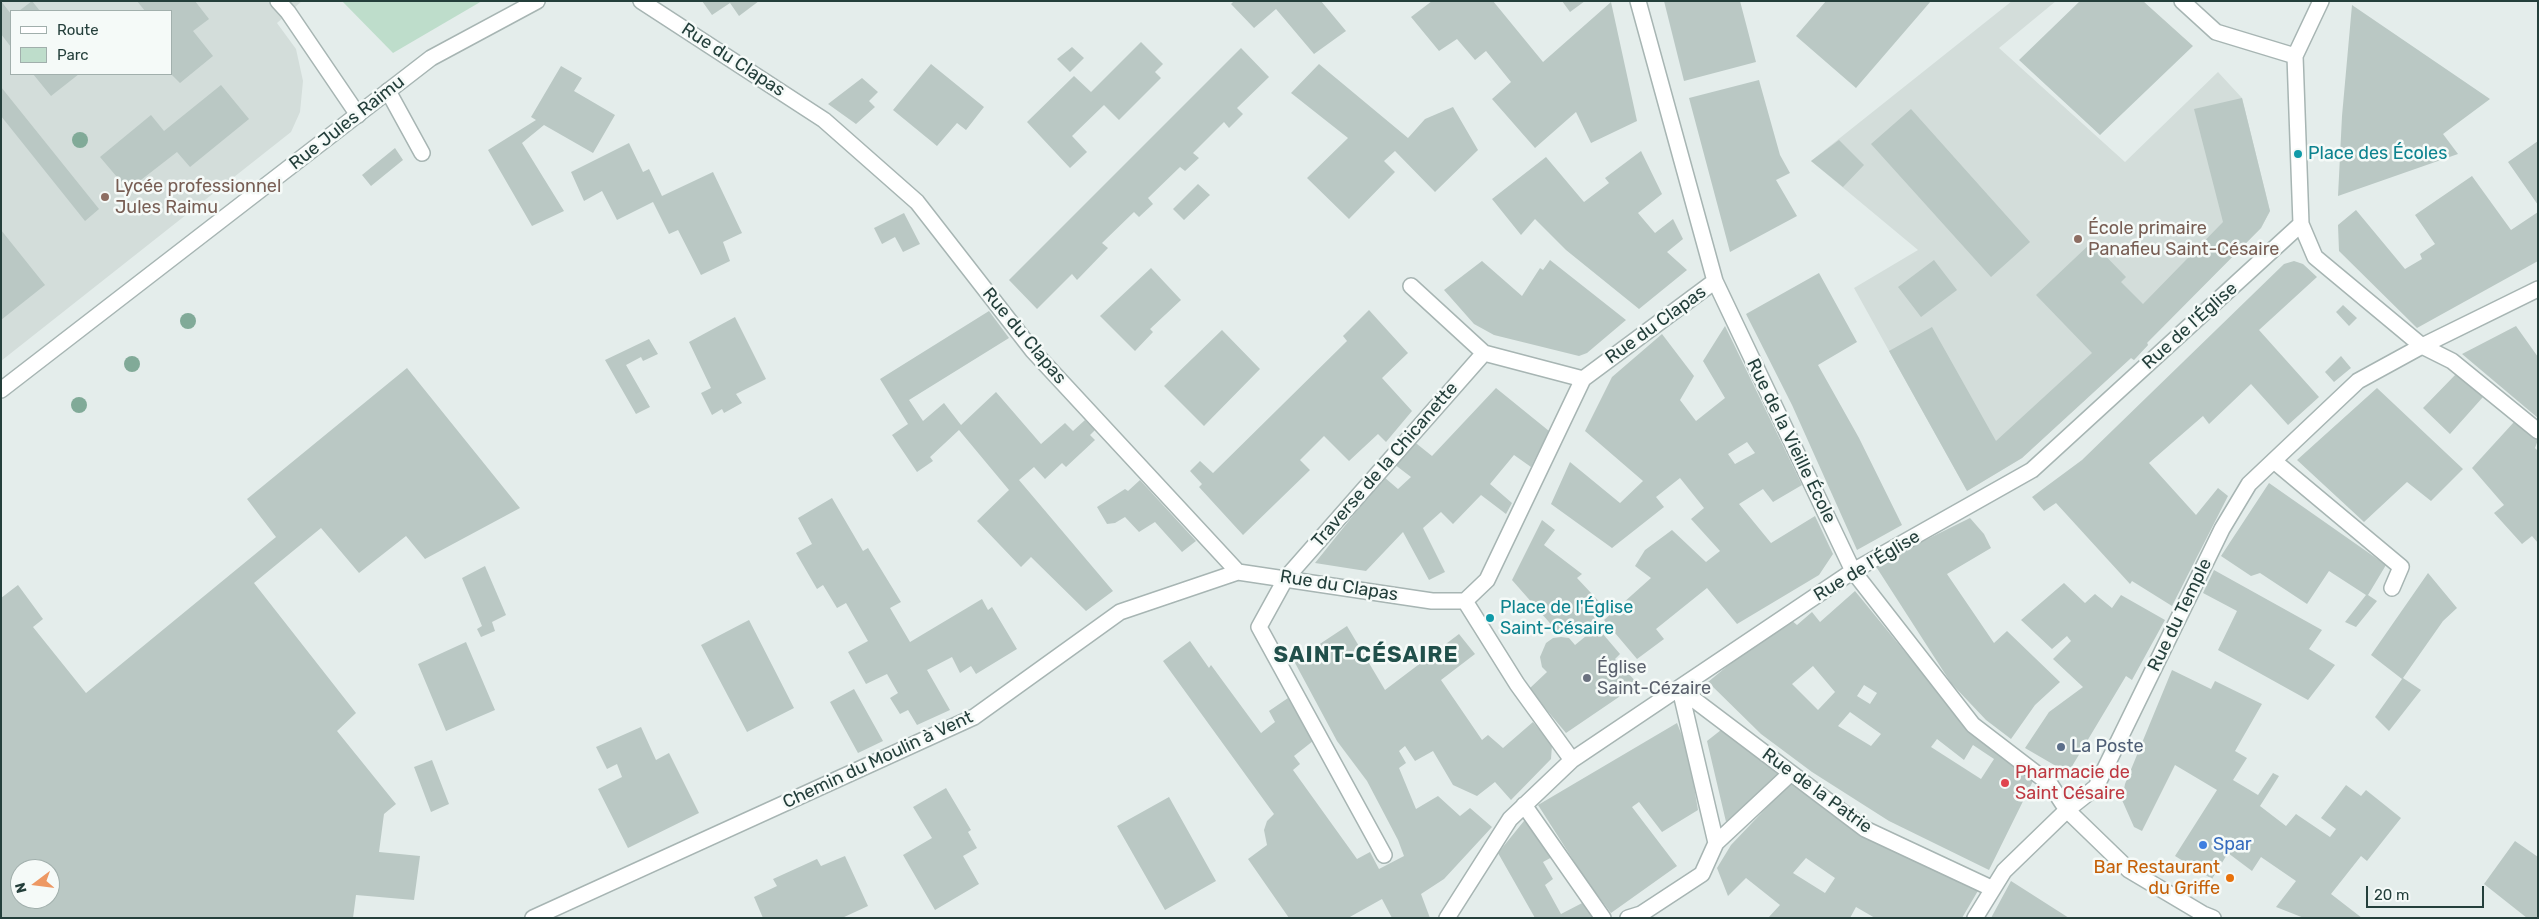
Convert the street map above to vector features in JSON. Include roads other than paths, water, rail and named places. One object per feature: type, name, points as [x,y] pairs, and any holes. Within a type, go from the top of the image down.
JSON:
[{"type":"street","points":[[278,1],[288,12],[358,115]]},
{"type":"street","name":"Rue Jules Raimu","points":[[1,390],[430,58],[537,1]]},
{"type":"street","name":"Rue du Clapas","points":[[641,1],[824,120],[917,202],[1033,351],[1238,572],[1432,601],[1464,601],[1487,580],[1583,378],[1715,282]]},
{"type":"street","name":"Rue de la Vieille École","points":[[1638,1],[1715,282],[1854,571],[1973,725],[2050,784],[2068,810],[2129,870],[2213,918]]},
{"type":"street","points":[[2182,1],[2216,32],[2295,56]]},
{"type":"street","points":[[2322,1],[2295,56],[2301,224],[2315,257],[2422,346],[2452,361],[2538,430]]},
{"type":"street","points":[[388,91],[422,153]]},
{"type":"street","name":"Rue de l'Église","points":[[1447,918],[1510,819],[1572,760],[1854,571],[2032,470],[2301,224]]},
{"type":"street","points":[[1411,286],[1484,353],[1583,378]]},
{"type":"street","name":"Rue du Temple","points":[[1975,918],[1991,888],[2004,871],[2068,810],[2096,787],[2222,529],[2249,484],[2358,381],[2422,346],[2538,289]]},
{"type":"street","name":"Traverse de la Chicanette","points":[[1384,855],[1259,627],[1286,578],[1484,353]]},
{"type":"street","points":[[2274,461],[2401,568],[2392,588]]},
{"type":"street","name":"Chemin du Moulin à Vent","points":[[533,918],[974,717],[1120,612],[1238,572]]},
{"type":"street","points":[[1464,601],[1517,684],[1572,760]]},
{"type":"street","points":[[1680,689],[1716,843]]},
{"type":"street","name":"Rue de la Patrie","points":[[1680,689],[1865,829],[1991,888]]},
{"type":"street","points":[[1637,916],[1702,874],[1716,843],[1791,773]]},
{"type":"street","points":[[1524,806],[1603,918]]},
{"type":"place","name":"Place des Écoles","points":[[2298,154]]},
{"type":"place","name":"Lycée professionnel Jules Raimu","points":[[105,197]]},
{"type":"place","name":"École primaire Panafieu Saint-Césaire","points":[[2078,239]]},
{"type":"place","name":"Place de l'Église Saint-Césaire","points":[[1490,618]]},
{"type":"place","name":"Église Saint-Cézaire","points":[[1587,678]]},
{"type":"place","name":"La Poste","points":[[2061,747]]},
{"type":"place","name":"Pharmacie de Saint Césaire","points":[[2005,783]]},
{"type":"place","name":"Spar","points":[[2203,845]]},
{"type":"place","name":"Bar Restaurant du Griffe","points":[[2230,878]]},
{"type":"district","name":"SAINT-CÉSAIRE","points":[[1366,656]]}]
